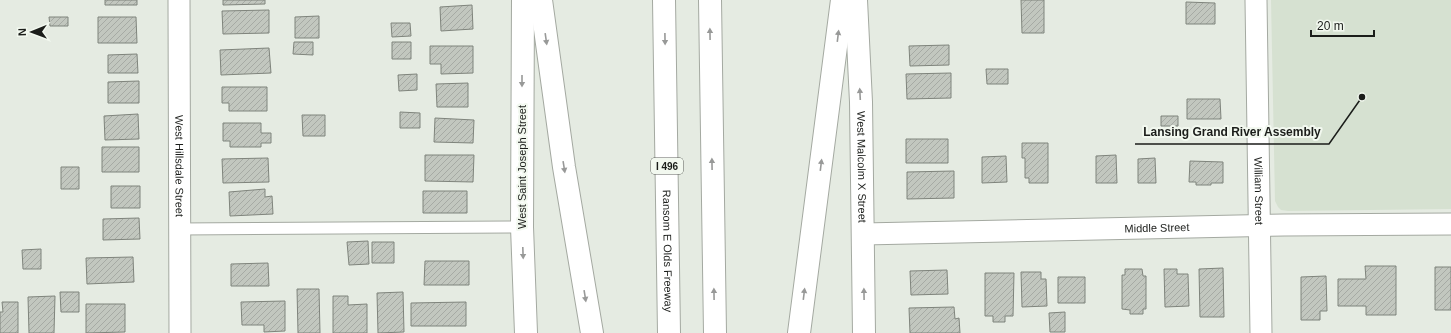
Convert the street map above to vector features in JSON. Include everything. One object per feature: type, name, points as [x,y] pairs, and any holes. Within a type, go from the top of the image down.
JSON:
[{"type":"main road","name":"West Saint Joseph Street","points":[[523,0],[522,227],[526,333]]},
{"type":"main road","points":[[542,0],[564,168],[592,333]]},
{"type":"main road","name":"Ransom E Olds Freeway","points":[[664,0],[669,333]]},
{"type":"main road","points":[[710,0],[715,333]]},
{"type":"main road","points":[[799,333],[842,0]]},
{"type":"main road","name":"West Malcolm X Street","points":[[856,0],[861,102],[864,333]]},
{"type":"street","name":"West Hillsdale Street","points":[[179,0],[180,333]]},
{"type":"street","name":"William Street","points":[[1256,0],[1262,333]]},
{"type":"street","name":"Middle Street","points":[[863,234],[1259,225],[1451,224]]},
{"type":"lane","points":[[179,229],[522,227]]},
{"type":"shaded area","points":[[1271,0],[1451,0],[1451,209],[1288,211],[1281,210],[1278,207],[1275,201]]},
{"type":"building","points":[[105,0],[137,0],[137,5],[105,5]]},
{"type":"building","points":[[223,0],[265,0],[265,4],[223,5]]},
{"type":"building","points":[[1021,0],[1044,0],[1044,33],[1022,33]]},
{"type":"building","points":[[1186,2],[1215,3],[1215,24],[1186,24]]},
{"type":"building","points":[[472,5],[473,29],[441,31],[440,7]]},
{"type":"building","points":[[269,10],[269,33],[223,34],[222,11]]},
{"type":"building","points":[[319,16],[319,38],[295,38],[295,17]]},
{"type":"building","points":[[49,17],[68,17],[68,26],[50,26]]},
{"type":"building","points":[[98,17],[136,17],[137,43],[98,43]]},
{"type":"building","points":[[391,23],[410,23],[411,36],[392,37]]},
{"type":"building","points":[[294,42],[313,42],[313,55],[293,54]]},
{"type":"building","points":[[392,42],[411,42],[411,59],[392,59]]},
{"type":"building","points":[[949,45],[949,65],[910,66],[909,46]]},
{"type":"building","points":[[430,46],[473,46],[473,73],[441,74],[441,64],[430,64]]},
{"type":"building","points":[[269,48],[271,73],[221,75],[220,50]]},
{"type":"building","points":[[137,54],[138,73],[108,73],[108,55]]},
{"type":"building","points":[[986,69],[1008,69],[1008,84],[987,84]]},
{"type":"building","points":[[951,73],[951,98],[907,99],[906,74]]},
{"type":"building","points":[[417,74],[417,90],[399,91],[398,75]]},
{"type":"building","points":[[139,81],[139,103],[108,103],[108,82]]},
{"type":"building","points":[[468,83],[468,107],[437,107],[436,84]]},
{"type":"building","points":[[222,87],[267,87],[267,111],[229,111],[229,103],[222,103]]},
{"type":"building","points":[[1187,99],[1220,99],[1221,119],[1187,119]]},
{"type":"building","points":[[400,112],[420,113],[420,128],[400,128]]},
{"type":"building","points":[[138,114],[139,139],[105,140],[104,116]]},
{"type":"building","points":[[302,115],[325,115],[325,136],[303,136]]},
{"type":"building","points":[[1161,116],[1178,116],[1178,126],[1161,126]]},
{"type":"building","points":[[435,118],[474,120],[473,143],[434,142]]},
{"type":"building","points":[[223,123],[261,123],[261,133],[271,133],[271,143],[261,143],[261,147],[230,147],[230,141],[223,141]]},
{"type":"building","points":[[906,139],[948,139],[948,163],[906,163]]},
{"type":"building","points":[[1022,143],[1048,143],[1048,183],[1029,183],[1029,178],[1025,178],[1025,158],[1022,158]]},
{"type":"building","points":[[102,147],[139,147],[139,172],[102,172]]},
{"type":"building","points":[[425,155],[474,155],[473,182],[425,181]]},
{"type":"building","points":[[1116,155],[1117,183],[1096,183],[1096,156]]},
{"type":"building","points":[[1006,156],[1007,182],[982,183],[982,157]]},
{"type":"building","points":[[268,158],[269,182],[223,183],[222,159]]},
{"type":"building","points":[[1155,158],[1156,183],[1138,183],[1138,159]]},
{"type":"building","points":[[1190,161],[1223,162],[1223,183],[1196,185],[1196,182],[1189,182]]},
{"type":"building","points":[[61,167],[79,167],[79,189],[61,189]]},
{"type":"building","points":[[954,171],[954,198],[907,199],[907,172]]},
{"type":"building","points":[[111,186],[140,186],[140,208],[111,208]]},
{"type":"building","points":[[265,189],[265,197],[272,196],[273,214],[230,216],[229,192]]},
{"type":"building","points":[[423,191],[467,191],[467,213],[423,213]]},
{"type":"building","points":[[139,218],[140,239],[103,240],[103,219]]},
{"type":"building","points":[[368,241],[369,264],[349,265],[347,242]]},
{"type":"building","points":[[372,242],[394,242],[394,263],[372,263]]},
{"type":"building","points":[[41,249],[41,269],[23,269],[22,250]]},
{"type":"building","points":[[133,257],[134,282],[87,284],[86,258]]},
{"type":"building","points":[[425,261],[469,261],[469,285],[424,285]]},
{"type":"building","points":[[268,263],[269,286],[231,286],[231,264]]},
{"type":"building","points":[[1365,266],[1396,266],[1396,315],[1366,315],[1366,306],[1338,306],[1338,279],[1366,279]]},
{"type":"building","points":[[1435,267],[1451,267],[1451,310],[1435,310]]},
{"type":"building","points":[[1223,268],[1224,317],[1200,317],[1199,269]]},
{"type":"building","points":[[1125,269],[1142,269],[1143,276],[1146,276],[1146,309],[1143,309],[1143,314],[1130,314],[1130,310],[1122,309],[1122,275],[1125,275]]},
{"type":"building","points":[[1164,269],[1177,269],[1177,274],[1188,274],[1189,306],[1165,307]]},
{"type":"building","points":[[947,270],[948,294],[911,295],[910,271]]},
{"type":"building","points":[[1021,272],[1041,272],[1041,279],[1046,279],[1047,306],[1022,307]]},
{"type":"building","points":[[985,273],[1014,273],[1013,316],[1005,316],[1005,322],[993,322],[993,316],[985,316]]},
{"type":"building","points":[[1326,276],[1327,311],[1320,311],[1320,320],[1301,320],[1301,277]]},
{"type":"building","points":[[1058,277],[1085,277],[1085,303],[1058,303]]},
{"type":"building","points":[[297,289],[319,289],[320,333],[298,333]]},
{"type":"building","points":[[60,292],[79,292],[79,312],[61,312]]},
{"type":"building","points":[[403,292],[404,332],[378,333],[377,293]]},
{"type":"building","points":[[55,296],[54,333],[29,333],[28,297]]},
{"type":"building","points":[[333,296],[348,296],[348,305],[367,304],[367,333],[333,333]]},
{"type":"building","points":[[285,301],[285,331],[264,332],[264,325],[242,325],[241,302]]},
{"type":"building","points":[[2,302],[18,302],[18,333],[0,333],[0,312],[3,312]]},
{"type":"building","points":[[466,302],[466,326],[411,326],[411,303]]},
{"type":"building","points":[[86,304],[125,304],[125,332],[86,333]]},
{"type":"building","points":[[954,307],[955,319],[959,318],[960,333],[910,333],[909,308]]},
{"type":"building","points":[[1065,312],[1065,332],[1050,332],[1049,313]]},
{"type":"place","name":"Lansing Grand River Assembly","points":[[1362,97]]}]
